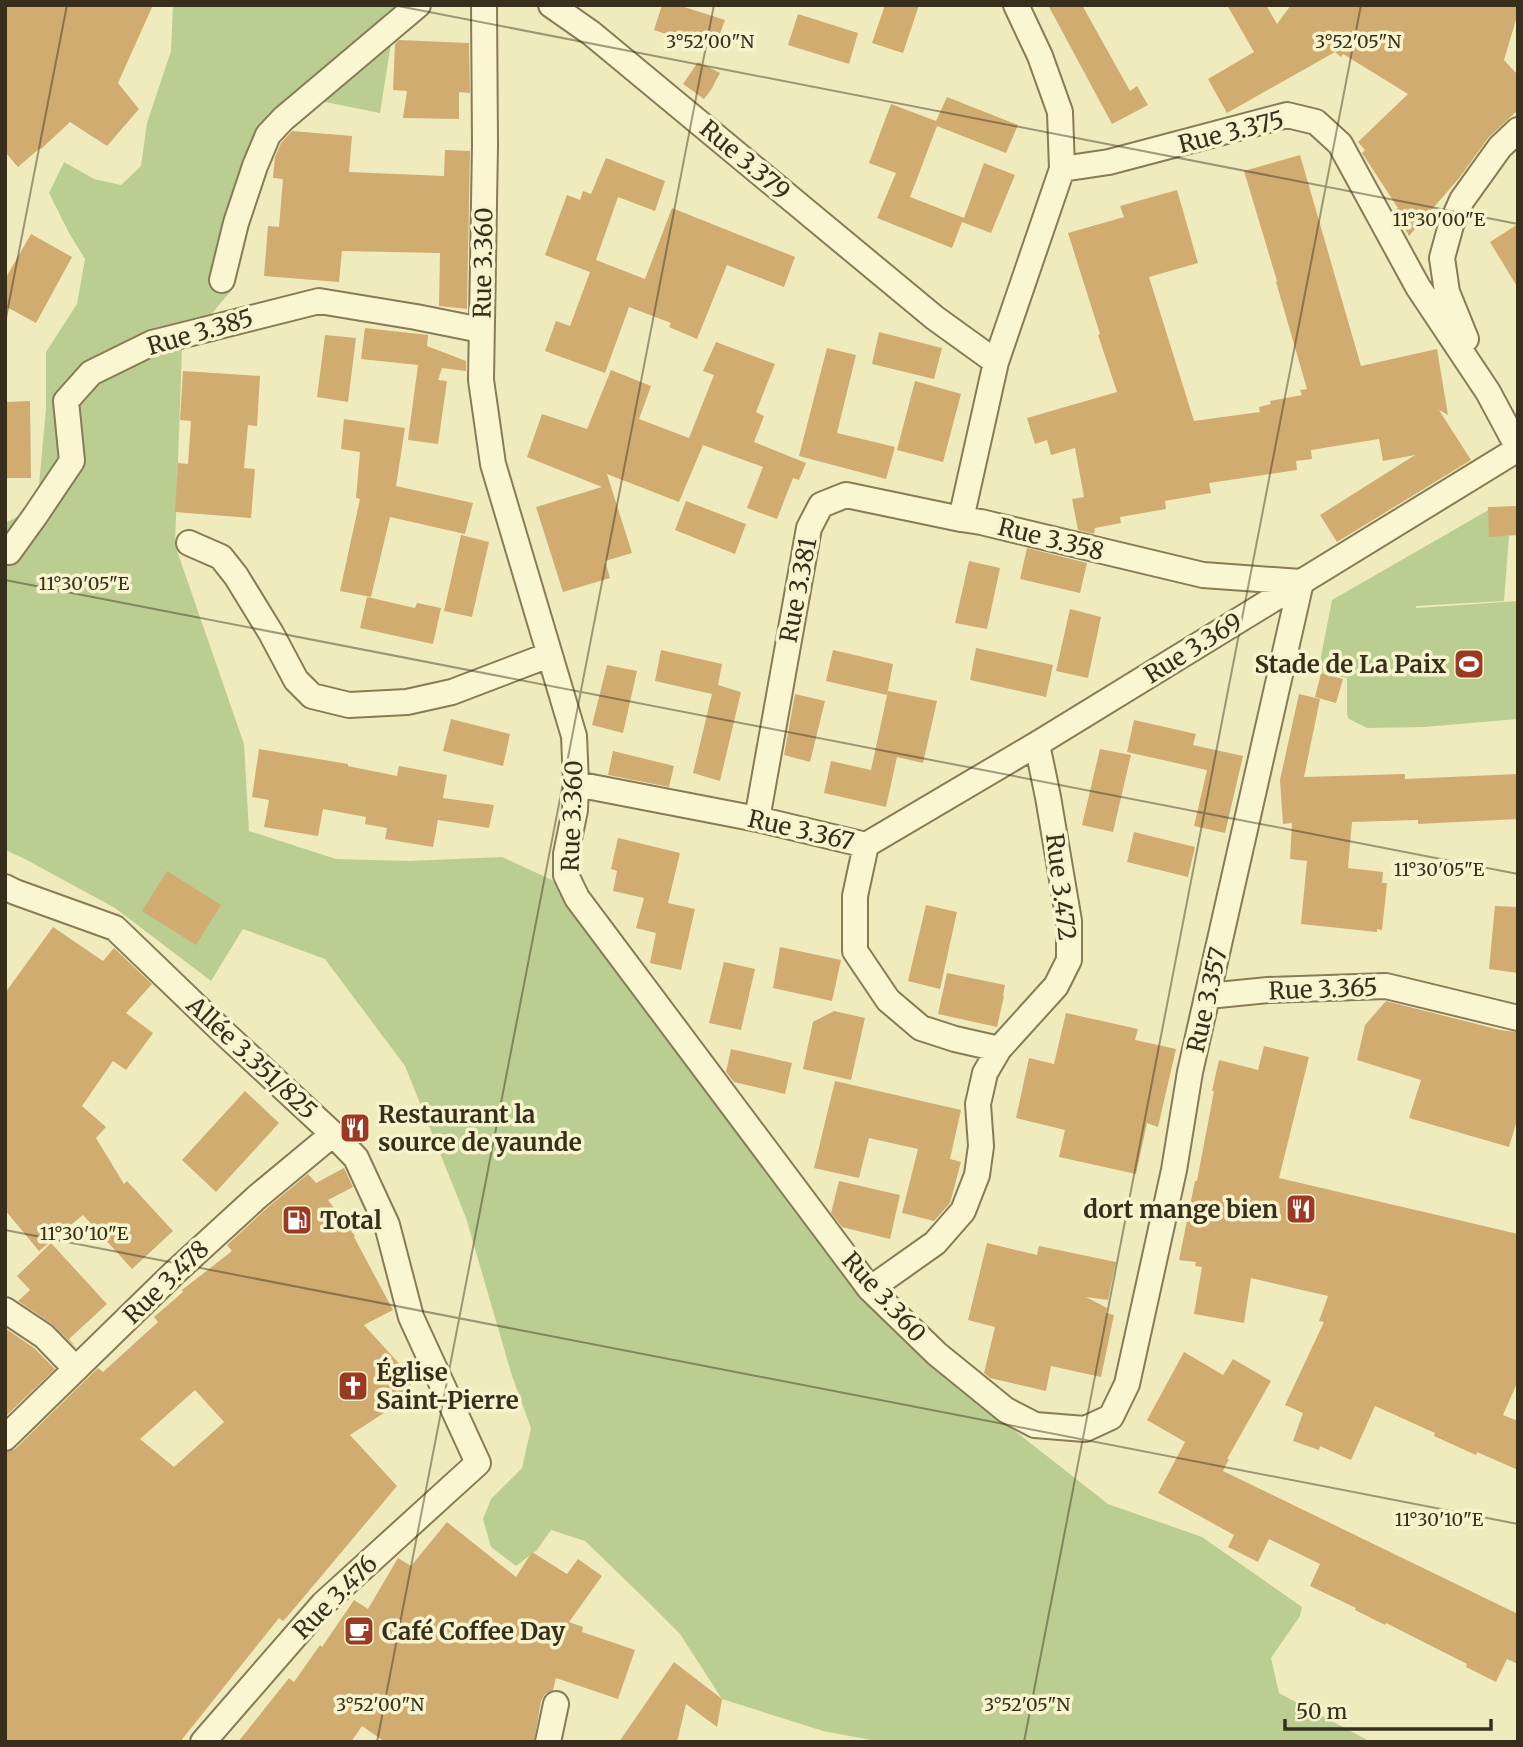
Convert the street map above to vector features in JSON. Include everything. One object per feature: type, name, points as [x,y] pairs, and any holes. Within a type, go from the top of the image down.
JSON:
[{"type":"street","points":[[222,280],[236,223],[268,135],[283,119],[418,5]]},
{"type":"street","name":"Rue 3.360","points":[[484,5],[485,145],[481,380],[493,464],[574,736],[575,810],[566,854],[566,875],[577,898],[870,1289],[937,1354],[1006,1410],[1035,1424],[1085,1429],[1111,1417]]},
{"type":"street","name":"Rue 3.379","points":[[551,5],[591,33],[936,317],[996,362]]},
{"type":"street","points":[[961,519],[996,362],[1062,169],[1060,112],[1040,56],[1016,5]]},
{"type":"street","name":"Rue 3.375","points":[[1062,169],[1109,162],[1287,115],[1317,122],[1340,144],[1418,287],[1488,392],[1518,449]]},
{"type":"street","points":[[1488,392],[1447,292],[1442,258],[1451,225],[1462,200],[1500,147],[1518,130]]},
{"type":"street","name":"Rue 3.385","points":[[5,552],[9,552],[72,461],[66,401],[91,373],[152,343],[319,301],[481,330]]},
{"type":"street","name":"Rue 3.369","points":[[866,845],[1037,744],[1518,449]]},
{"type":"street","name":"Rue 3.381","points":[[757,819],[809,528],[821,505],[846,495],[961,519]]},
{"type":"street","name":"Rue 3.358","points":[[961,519],[1203,575],[1301,582]]},
{"type":"street","points":[[189,543],[221,557],[271,633],[296,680],[312,696],[349,705],[407,702],[452,692],[549,655]]},
{"type":"street","name":"Rue 3.357","points":[[1111,1417],[1127,1384],[1174,1170],[1190,1072],[1301,582]]},
{"type":"street","name":"Rue 3.472","points":[[999,1049],[1056,986],[1069,960],[1069,921],[1037,744]]},
{"type":"street","name":"Rue 3.367","points":[[576,784],[757,819],[866,845],[855,896],[855,951],[888,1000],[921,1028],[999,1049]]},
{"type":"street","name":"Allée 3.351/825","points":[[5,887],[115,928],[356,1158],[387,1225],[411,1317],[478,1463]]},
{"type":"street","name":"Rue 3.365","points":[[1208,996],[1268,990],[1386,986],[1518,1018]]},
{"type":"street","points":[[870,1289],[935,1243],[963,1211],[977,1175],[981,1146],[978,1104],[985,1073],[999,1049]]},
{"type":"street","name":"Rue 3.478","points":[[5,1438],[174,1273],[248,1205],[333,1134]]},
{"type":"street","points":[[5,1310],[44,1336],[76,1369]]},
{"type":"street","name":"Rue 3.476","points":[[203,1742],[323,1604],[478,1463]]},
{"type":"street","points":[[548,1742],[556,1704]]},
{"type":"green space","points":[[173,5],[397,5],[380,113],[305,98],[272,134],[234,287],[182,349],[175,545],[244,744],[249,831],[336,859],[409,861],[502,857],[552,880],[609,943],[686,1053],[888,1324],[1015,1431],[1108,1504],[1202,1537],[1302,1607],[1300,1616],[1271,1658],[1279,1693],[1371,1742],[882,1742],[823,1731],[722,1699],[680,1634],[585,1541],[551,1530],[537,1550],[516,1566],[491,1547],[483,1519],[491,1499],[522,1468],[531,1428],[512,1376],[466,1218],[405,1066],[325,959],[243,929],[211,981],[115,908],[5,850],[5,523],[21,515],[38,496],[46,408],[46,352],[77,304],[85,259],[49,193],[64,162],[94,179],[121,185],[141,166],[147,123],[171,51]]},
{"type":"green space","points":[[1492,508],[1494,536],[1509,536],[1504,601],[1416,608],[1518,601],[1518,719],[1424,727],[1367,728],[1349,719],[1347,678],[1318,672],[1332,600]]},
{"type":"building","points":[[5,5],[153,5],[118,83],[139,109],[107,146],[70,122],[18,167],[5,152]]},
{"type":"building","points":[[662,5],[678,5],[725,20],[714,50],[654,30]]},
{"type":"building","points":[[885,5],[919,5],[903,53],[872,43]]},
{"type":"building","points":[[1048,5],[1082,5],[1130,91],[1137,86],[1148,105],[1112,124]]},
{"type":"building","points":[[1227,5],[1266,5],[1277,24],[1291,5],[1518,5],[1504,60],[1518,75],[1518,110],[1488,138],[1460,177],[1409,236],[1395,210],[1398,208],[1362,153],[1365,150],[1358,142],[1408,94],[1343,54],[1341,57],[1335,52],[1227,113],[1208,79],[1254,52]]},
{"type":"building","points":[[798,14],[858,33],[849,64],[788,45]]},
{"type":"building","points":[[399,40],[469,43],[470,93],[459,92],[459,119],[403,118],[407,91],[393,90],[395,44]]},
{"type":"building","points":[[698,62],[720,73],[704,99],[683,84]]},
{"type":"building","points":[[947,97],[1018,125],[1006,153],[937,126],[910,197],[964,218],[984,163],[1015,175],[991,233],[962,222],[952,248],[877,218],[896,173],[869,163],[891,104],[936,121]]},
{"type":"building","points":[[292,131],[352,136],[349,172],[444,176],[445,150],[470,151],[467,309],[439,306],[440,253],[342,251],[339,282],[264,276],[268,226],[279,227],[283,179],[273,178],[275,157],[281,143]]},
{"type":"building","points":[[1300,155],[1361,366],[1437,349],[1448,415],[1439,410],[1471,460],[1337,542],[1320,515],[1415,455],[1383,461],[1379,439],[1311,450],[1312,459],[1296,461],[1297,470],[1209,483],[1211,493],[1165,501],[1166,509],[1120,517],[1121,523],[1095,528],[1094,534],[1078,530],[1072,499],[1084,497],[1075,448],[1051,455],[1047,440],[1035,444],[1027,418],[1117,392],[1068,233],[1124,217],[1120,206],[1177,190],[1198,263],[1149,277],[1194,421],[1260,412],[1259,407],[1271,404],[1270,401],[1302,395],[1300,390],[1307,389],[1244,171]]},
{"type":"building","points":[[606,158],[665,181],[655,211],[618,197],[596,260],[645,279],[672,208],[795,257],[784,287],[727,265],[697,339],[669,327],[671,323],[629,307],[605,373],[545,351],[556,321],[570,326],[590,272],[545,255],[567,195],[580,200],[583,191],[591,194]]},
{"type":"building","points":[[1518,224],[1518,288],[1490,242]]},
{"type":"building","points":[[31,234],[72,257],[36,323],[5,306],[5,279]]},
{"type":"building","points":[[365,328],[428,335],[427,346],[466,361],[466,371],[442,368],[438,380],[447,381],[438,444],[408,440],[418,365],[361,359]]},
{"type":"building","points":[[879,332],[942,348],[934,379],[872,364]]},
{"type":"building","points":[[325,335],[356,338],[348,402],[317,397]]},
{"type":"building","points":[[716,342],[775,364],[756,412],[764,416],[754,442],[806,463],[799,480],[793,478],[777,519],[747,508],[763,467],[703,445],[679,502],[607,474],[632,553],[605,561],[610,578],[563,592],[536,507],[602,487],[527,457],[542,414],[587,429],[611,370],[651,386],[639,419],[689,438],[714,375],[703,371]]},
{"type":"building","points":[[827,348],[856,355],[837,433],[895,447],[886,479],[799,456]]},
{"type":"building","points":[[183,371],[260,376],[257,426],[248,425],[244,468],[255,469],[251,518],[175,512],[178,463],[188,464],[191,421],[180,420]]},
{"type":"building","points":[[915,381],[961,394],[943,462],[897,450]]},
{"type":"building","points":[[30,401],[31,478],[5,478],[5,402]]},
{"type":"building","points":[[344,419],[405,428],[396,486],[473,503],[465,534],[390,517],[371,597],[340,591],[360,499],[356,498],[360,452],[341,449]]},
{"type":"building","points":[[686,501],[746,524],[735,554],[675,530]]},
{"type":"building","points":[[1518,506],[1518,535],[1489,537],[1488,507]]},
{"type":"building","points":[[461,535],[489,542],[472,617],[444,611]]},
{"type":"building","points":[[1027,548],[1087,563],[1080,593],[1020,579]]},
{"type":"building","points":[[969,561],[1000,568],[987,629],[955,623]]},
{"type":"building","points":[[367,597],[415,608],[417,603],[441,608],[433,644],[360,628]]},
{"type":"building","points":[[1070,609],[1101,617],[1088,678],[1056,671]]},
{"type":"building","points":[[976,648],[1053,665],[1046,697],[970,680]]},
{"type":"building","points":[[661,650],[722,664],[718,685],[741,692],[720,781],[693,773],[712,694],[655,681]]},
{"type":"building","points":[[833,650],[893,664],[887,695],[826,681]]},
{"type":"building","points":[[607,665],[637,671],[623,733],[592,725]]},
{"type":"building","points":[[1321,673],[1343,679],[1336,703],[1315,697]]},
{"type":"building","points":[[888,691],[937,701],[923,763],[897,757],[886,807],[824,793],[831,761],[871,770]]},
{"type":"building","points":[[795,694],[825,701],[810,762],[784,755]]},
{"type":"building","points":[[1299,694],[1320,699],[1304,777],[1405,774],[1405,779],[1518,774],[1518,819],[1418,824],[1418,820],[1352,822],[1348,868],[1383,872],[1382,883],[1387,883],[1382,930],[1377,929],[1377,932],[1301,924],[1307,861],[1290,859],[1292,823],[1283,824],[1280,780]]},
{"type":"building","points":[[451,719],[510,734],[503,766],[443,751]]},
{"type":"building","points":[[1134,720],[1196,734],[1193,745],[1243,756],[1225,833],[1194,826],[1207,770],[1127,752]]},
{"type":"building","points":[[259,749],[348,764],[397,776],[399,766],[447,775],[443,798],[494,805],[489,828],[438,820],[433,847],[385,839],[387,828],[365,824],[366,817],[323,809],[318,836],[264,827],[269,800],[252,797]]},
{"type":"building","points":[[1100,749],[1131,755],[1113,832],[1082,825]]},
{"type":"building","points":[[613,751],[674,766],[669,787],[608,775]]},
{"type":"building","points":[[1134,832],[1195,847],[1188,877],[1127,862]]},
{"type":"building","points":[[618,838],[680,853],[668,903],[695,909],[681,970],[650,963],[656,933],[636,928],[644,898],[613,891],[617,871],[611,869]]},
{"type":"building","points":[[167,871],[221,905],[196,945],[142,911]]},
{"type":"building","points":[[926,905],[957,912],[940,989],[908,981]]},
{"type":"building","points":[[1495,906],[1518,907],[1518,973],[1489,969]]},
{"type":"building","points":[[53,927],[103,961],[114,948],[152,984],[126,1013],[153,1033],[126,1070],[113,1061],[82,1106],[106,1127],[96,1138],[124,1184],[127,1181],[173,1231],[132,1269],[83,1215],[39,1251],[5,1210],[5,993]]},
{"type":"building","points":[[780,947],[841,960],[832,1001],[773,988]]},
{"type":"building","points":[[724,962],[755,969],[741,1030],[709,1023]]},
{"type":"building","points":[[947,973],[1005,985],[997,1027],[938,1014]]},
{"type":"building","points":[[1386,1001],[1500,1030],[1518,1032],[1518,1117],[1509,1147],[1409,1118],[1421,1080],[1357,1060],[1365,1025]]},
{"type":"building","points":[[834,1011],[865,1018],[851,1080],[803,1069],[813,1022]]},
{"type":"building","points":[[1066,1013],[1138,1029],[1135,1040],[1176,1049],[1158,1127],[1147,1123],[1136,1174],[1059,1157],[1065,1130],[1016,1118],[1029,1058],[1054,1064]]},
{"type":"building","points":[[1264,1046],[1309,1057],[1279,1178],[1518,1234],[1518,1381],[1503,1415],[1518,1421],[1518,1470],[1477,1452],[1476,1455],[1375,1406],[1351,1460],[1320,1446],[1319,1450],[1293,1441],[1303,1413],[1285,1405],[1324,1322],[1319,1321],[1328,1296],[1251,1278],[1244,1323],[1194,1314],[1202,1267],[1195,1266],[1196,1262],[1179,1260],[1197,1181],[1219,1060],[1258,1070]]},
{"type":"building","points":[[731,1049],[792,1063],[785,1094],[734,1082],[726,1072]]},
{"type":"building","points":[[835,1081],[961,1110],[950,1159],[961,1162],[950,1203],[934,1221],[902,1213],[918,1149],[869,1138],[859,1178],[814,1168]]},
{"type":"building","points":[[245,1091],[279,1123],[216,1192],[182,1160]]},
{"type":"building","points":[[344,1168],[353,1187],[328,1200],[355,1236],[393,1310],[364,1325],[415,1381],[382,1410],[384,1413],[350,1435],[397,1486],[287,1617],[283,1621],[279,1618],[180,1742],[5,1742],[5,1452],[15,1449],[98,1368],[103,1372],[158,1322],[154,1317],[183,1292],[182,1290],[232,1251],[227,1245],[267,1208],[308,1174],[316,1183]],"holes":[[[195,1390],[224,1422],[174,1467],[140,1439]]]},
{"type":"building","points":[[839,1181],[900,1195],[890,1239],[842,1227],[831,1213]]},
{"type":"building","points":[[51,1243],[107,1304],[69,1339],[76,1348],[52,1324],[18,1301],[30,1290],[17,1276]]},
{"type":"building","points":[[987,1243],[1037,1255],[1039,1246],[1116,1262],[1108,1300],[1086,1297],[1107,1308],[1106,1313],[1114,1315],[1101,1377],[1051,1366],[1046,1391],[990,1378],[984,1373],[995,1327],[968,1320]]},
{"type":"building","points":[[5,1328],[34,1348],[55,1369],[5,1417]]},
{"type":"building","points":[[1184,1352],[1223,1375],[1233,1359],[1271,1381],[1227,1459],[1223,1471],[1518,1614],[1518,1664],[1507,1659],[1496,1682],[1466,1667],[1467,1664],[1310,1586],[1320,1564],[1269,1539],[1258,1562],[1228,1547],[1234,1535],[1158,1493],[1185,1442],[1147,1420]]},
{"type":"building","points":[[447,1522],[516,1577],[532,1552],[567,1574],[578,1559],[602,1576],[569,1622],[583,1627],[582,1632],[635,1650],[618,1699],[556,1678],[553,1690],[545,1694],[541,1701],[534,1742],[385,1742],[362,1726],[351,1742],[238,1742],[289,1678],[294,1682],[354,1600],[368,1609],[398,1558],[411,1566]]},
{"type":"building","points":[[674,1662],[722,1699],[717,1727],[686,1704],[677,1742],[619,1742]]},
{"type":"place","name":"Stade de La Paix","points":[[1469,664]]},
{"type":"place","name":"Restaurant la source de yaunde","points":[[355,1128]]},
{"type":"place","name":"dort mange bien","points":[[1301,1209]]},
{"type":"place","name":"Total","points":[[297,1220]]},
{"type":"place","name":"Église Saint-Pierre","points":[[353,1386]]},
{"type":"place","name":"Café Coffee Day","points":[[359,1631]]}]
